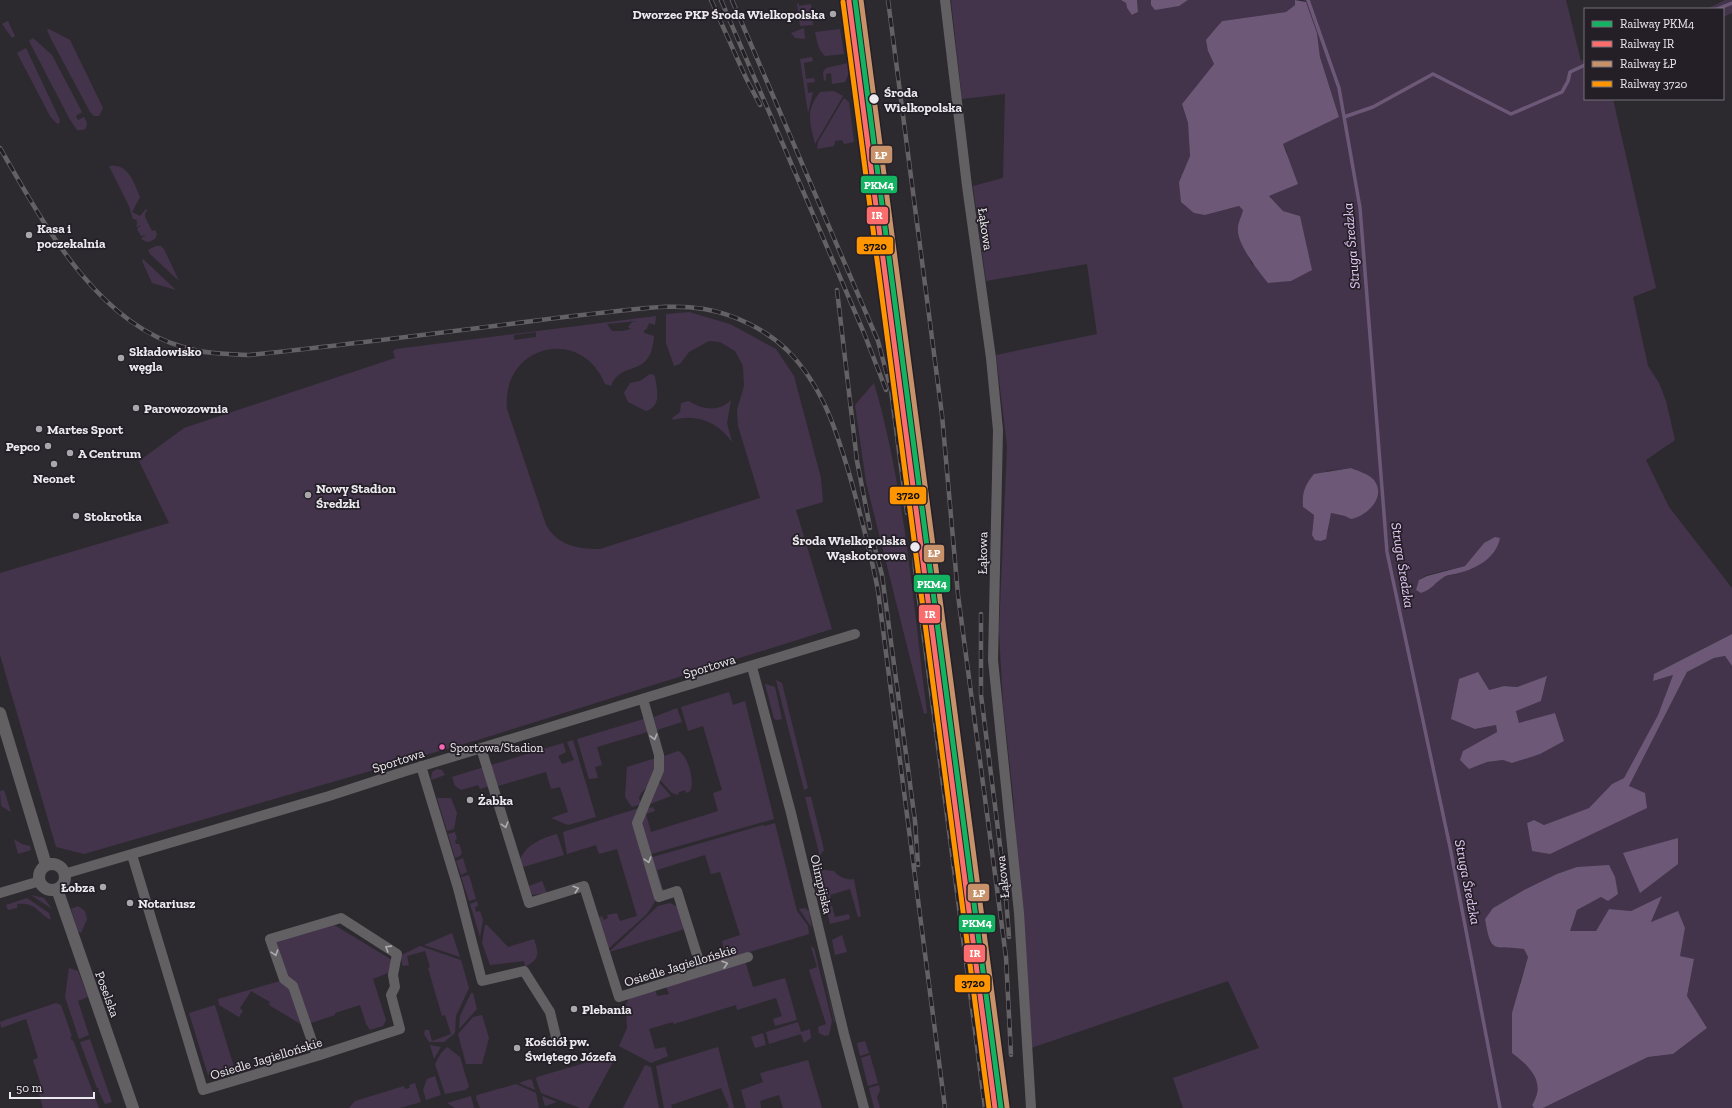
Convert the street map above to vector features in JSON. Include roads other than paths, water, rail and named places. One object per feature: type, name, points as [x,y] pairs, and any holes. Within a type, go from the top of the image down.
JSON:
[{"type":"street","name":"Łąkowa","points":[[944,0],[967,186],[991,358],[998,430],[993,660],[1019,912],[1030,1108]]},
{"type":"street","name":"Sportowa","points":[[64,874],[329,796],[421,766],[855,634]]},
{"type":"street","name":"Olimpijska","points":[[752,666],[791,813],[844,1034],[864,1108]]},
{"type":"street","points":[[644,699],[659,755],[659,770],[637,823],[659,897],[677,891],[702,971]]},
{"type":"street","points":[[0,714],[46,865]]},
{"type":"street","name":"Osiedle Jagiellońskie","points":[[481,748],[530,903],[584,886],[619,997],[748,957]]},
{"type":"street","points":[[421,766],[458,888],[482,981],[524,971],[550,1012],[557,1041]]},
{"type":"street","name":"Osiedle Jagiellońskie","points":[[132,855],[203,1090],[317,1056],[400,1029],[391,995],[395,987],[393,975],[397,954],[341,918],[270,939],[284,979],[293,986],[317,1056]]},
{"type":"street","points":[[46,865],[57,866],[64,874],[63,883],[56,889],[46,888],[40,881],[40,872],[46,865]]},
{"type":"street","points":[[0,893],[40,881]]},
{"type":"street","name":"Poselska","points":[[56,889],[133,1108]]},
{"type":"waterway","name":"Struga Średzka","points":[[1308,0],[1339,88],[1360,208],[1387,552],[1450,847],[1500,1108]]},
{"type":"waterway","points":[[1720,8],[1732,3]]},
{"type":"waterway","points":[[1344,117],[1373,107],[1433,74],[1511,114],[1562,92],[1568,81],[1570,72],[1584,65]]},
{"type":"railway","points":[[711,0],[746,78],[760,105]]},
{"type":"railway","points":[[721,0],[864,333],[886,390]]},
{"type":"railway","points":[[732,0],[878,341],[891,390],[907,513]]},
{"type":"railway","points":[[888,0],[942,415],[958,595],[1006,957],[1011,1055]]},
{"type":"railway","points":[[0,148],[34,207],[54,237],[75,266],[98,293],[123,316],[152,334],[183,347],[216,353],[250,355],[576,316],[661,307],[682,307],[715,311],[738,319],[769,335],[787,350],[800,364],[810,379],[819,394],[834,427],[851,480],[866,535],[878,591],[945,1108]]},
{"type":"railway","points":[[837,290],[857,461],[870,528]]},
{"type":"railway","points":[[901,410],[911,492],[915,569],[985,1108]]},
{"type":"railway","points":[[873,541],[882,575],[915,821],[918,865]]},
{"type":"railway","points":[[981,614],[981,695],[1005,885],[1009,937]]},
{"type":"rail line","name":"PKM4","points":[[855,0],[1001,1108]]},
{"type":"rail line","name":"ŁP","points":[[861,0],[1007,1107]]},
{"type":"rail line","name":"IR","points":[[849,1],[995,1108]]},
{"type":"rail line","name":"3720","points":[[843,2],[989,1108]]},
{"type":"place","name":"Dworzec PKP Środa Wielkopolska","points":[[833,14]]},
{"type":"place","name":"Środa Wielkopolska","points":[[874,99]]},
{"type":"place","name":"Kasa i poczekalnia","points":[[29,235]]},
{"type":"place","name":"Składowisko węgla","points":[[121,358]]},
{"type":"place","name":"Parowozownia","points":[[136,408]]},
{"type":"place","name":"Martes Sport","points":[[39,429]]},
{"type":"place","name":"Pepco","points":[[48,446]]},
{"type":"place","name":"A Centrum","points":[[70,453]]},
{"type":"place","name":"Neonet","points":[[54,464]]},
{"type":"place","name":"Nowy Stadion Średzki","points":[[308,495]]},
{"type":"place","name":"Stokrotka","points":[[76,516]]},
{"type":"place","name":"Środa Wielkopolska Wąskotorowa","points":[[915,547]]},
{"type":"place","name":"Sportowa/Stadion","points":[[442,747]]},
{"type":"place","name":"Żabka","points":[[470,800]]},
{"type":"place","name":"Łobza","points":[[103,887]]},
{"type":"place","name":"Notariusz","points":[[130,903]]},
{"type":"place","name":"Plebania","points":[[574,1009]]},
{"type":"place","name":"Kościół pw. Świętego Józefa","points":[[517,1048]]}]
